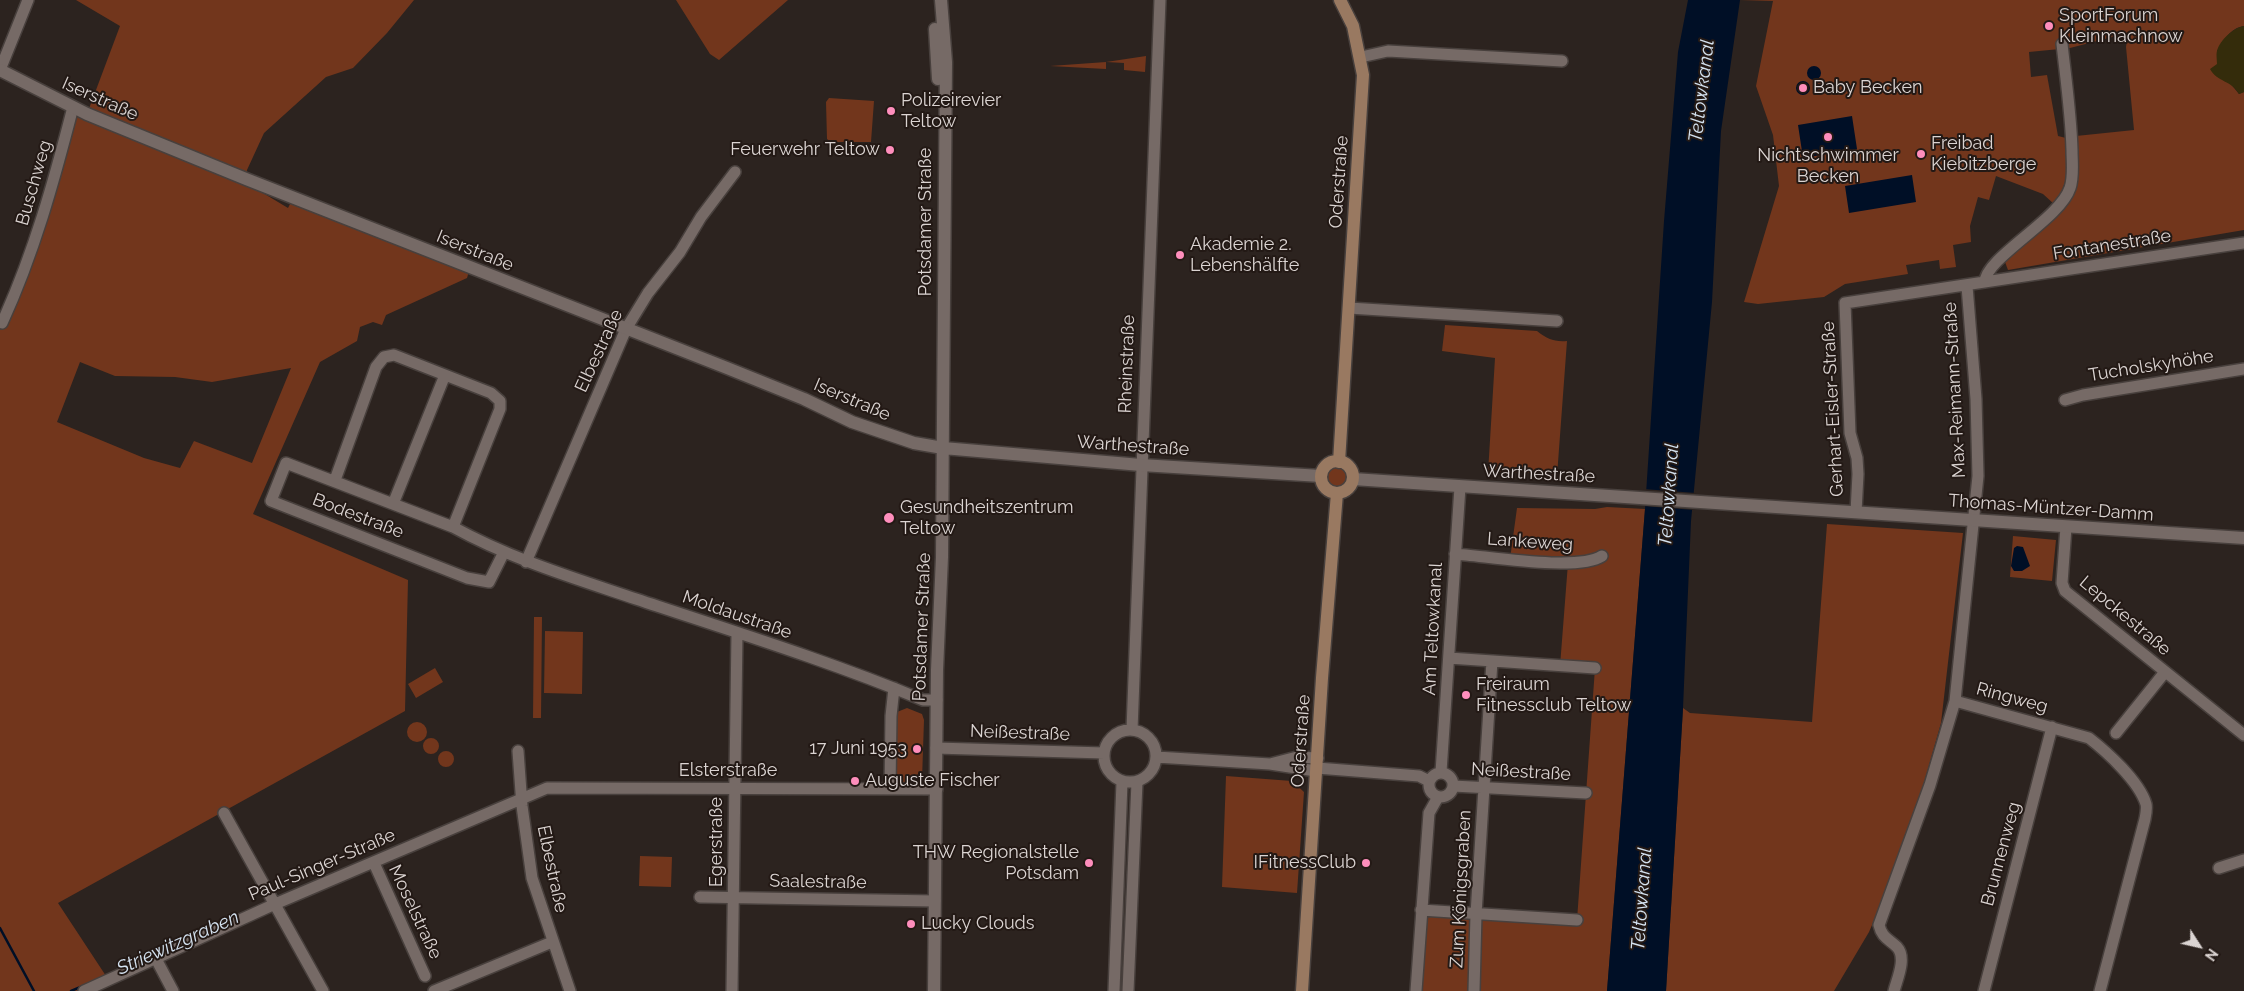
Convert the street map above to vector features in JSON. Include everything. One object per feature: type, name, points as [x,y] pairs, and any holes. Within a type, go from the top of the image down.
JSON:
[{"type":"main road","name":"Oderstraße","points":[[1339,462],[1362,92],[1361,57],[1351,20],[1342,0]]},
{"type":"main road","points":[[1339,462],[1350,469],[1353,479],[1349,488],[1337,494],[1327,490],[1321,476],[1329,464],[1339,462]]},
{"type":"main road","name":"Oderstraße","points":[[1302,991],[1337,494]]},
{"type":"street","points":[[0,70],[28,0]]},
{"type":"street","name":"Potsdamer Straße","points":[[932,0],[937,74],[945,114]]},
{"type":"street","name":"Potsdamer Straße","points":[[934,991],[936,748],[943,448],[946,62],[941,0]]},
{"type":"street","name":"Rheinstraße","points":[[1132,730],[1160,0]]},
{"type":"street","name":"Fontanestraße","points":[[1985,282],[1986,275],[2008,252],[2063,202],[2070,188],[2072,164],[2071,122],[2062,44]]},
{"type":"street","points":[[1361,57],[1388,51],[1562,61]]},
{"type":"street","name":"Iserstraße","points":[[0,70],[73,107],[246,179],[804,399],[852,422],[914,443],[943,448]]},
{"type":"street","name":"Buschweg","points":[[2,323],[24,274],[73,107]]},
{"type":"street","name":"Elbestraße","points":[[526,562],[626,329],[648,293],[680,252],[701,217],[735,172]]},
{"type":"street","name":"Fontanestraße","points":[[1845,302],[1967,286],[2244,243]]},
{"type":"street","name":"Max-Reimann-Straße","points":[[1955,701],[1978,476],[1976,399],[1967,286]]},
{"type":"street","name":"Gerhart-Eisler-Straße","points":[[1845,302],[1849,421],[1850,433],[1857,458],[1856,512]]},
{"type":"street","points":[[1349,308],[1557,321]]},
{"type":"street","name":"Bodestraße","points":[[335,480],[376,368],[384,357],[391,355],[491,392],[500,401],[500,409],[454,526]]},
{"type":"street","name":"Tucholskyhöhe","points":[[2064,400],[2082,395],[2244,370]]},
{"type":"street","name":"Bodestraße","points":[[394,504],[445,375]]},
{"type":"street","name":"Warthestraße","points":[[943,448],[1141,465],[1321,476]]},
{"type":"street","name":"Bodestraße","points":[[504,552],[488,582],[467,578],[271,501],[286,463],[454,526],[526,562]]},
{"type":"street","name":"Warthestraße","points":[[1353,479],[1856,512]]},
{"type":"street","name":"Am Teltowkanal","points":[[1441,772],[1460,487]]},
{"type":"street","name":"Thomas-Müntzer-Damm","points":[[1856,512],[2244,538]]},
{"type":"street","name":"Lepckestraße","points":[[2066,527],[2062,583],[2065,591],[2244,735]]},
{"type":"street","name":"Lankeweg","points":[[1455,554],[1568,563],[1590,561],[1602,556]]},
{"type":"street","name":"Moldaustraße","points":[[526,562],[737,633],[923,700],[937,700]]},
{"type":"street","name":"Egerstraße","points":[[732,991],[737,633]]},
{"type":"street","points":[[1450,658],[1595,668]]},
{"type":"street","name":"Zum Königsgraben","points":[[1474,991],[1476,914],[1492,661]]},
{"type":"street","name":"Lepckestraße","points":[[2116,733],[2165,672]]},
{"type":"street","points":[[890,789],[891,716],[894,688]]},
{"type":"street","name":"Ringweg","points":[[1894,991],[1901,962],[1900,954],[1897,948],[1881,934],[1879,926],[1930,785],[1955,701],[2090,738],[2107,752],[2140,791],[2146,805],[2145,819],[2100,991]]},
{"type":"street","name":"Brunnenweg","points":[[1984,991],[2052,727]]},
{"type":"street","points":[[1132,730],[1150,739],[1156,757],[1152,770],[1143,779],[1137,782],[1122,782],[1110,774],[1106,768],[1104,753],[1107,742],[1116,734],[1132,730]]},
{"type":"street","name":"Neißestraße","points":[[936,748],[1104,753]]},
{"type":"street","name":"Elbestraße","points":[[518,751],[532,878],[570,991]]},
{"type":"street","points":[[1156,757],[1270,764],[1297,757],[1317,766],[1419,776],[1429,781]]},
{"type":"street","points":[[1441,772],[1449,775],[1453,786],[1448,795],[1438,797],[1431,792],[1429,781],[1434,775],[1441,772]]},
{"type":"street","points":[[1114,991],[1122,782]]},
{"type":"street","points":[[1128,991],[1137,782]]},
{"type":"street","name":"Neißestraße","points":[[1453,786],[1586,793]]},
{"type":"street","name":"Elsterstraße","points":[[522,799],[547,788],[937,789]]},
{"type":"street","points":[[1416,991],[1429,813],[1438,797]]},
{"type":"street","name":"Paul-Singer-Straße","points":[[84,991],[155,957],[275,904],[522,799]]},
{"type":"street","points":[[224,813],[323,991]]},
{"type":"street","points":[[2219,868],[2244,860]]},
{"type":"street","name":"Moselstraße","points":[[374,863],[426,976]]},
{"type":"street","points":[[1118,893],[1132,894]]},
{"type":"street","name":"Saalestraße","points":[[700,897],[936,901]]},
{"type":"street","points":[[1421,910],[1577,920]]},
{"type":"street","points":[[434,991],[450,988],[552,942]]},
{"type":"street","points":[[155,957],[173,991]]},
{"type":"shaded area","points":[[76,0],[414,0],[387,33],[353,68],[326,77],[264,133],[247,170],[246,179],[223,169],[288,208],[293,198],[470,268],[467,278],[386,315],[382,325],[373,322],[360,327],[357,341],[320,362],[253,514],[408,580],[405,711],[58,903],[106,976],[77,991],[0,991],[0,322],[73,107],[87,114],[120,26]],"holes":[[[80,362],[115,376],[175,377],[212,382],[291,368],[252,463],[194,441],[180,468],[144,458],[57,422]]]},
{"type":"shaded area","points":[[676,0],[788,0],[719,60],[710,54]]},
{"type":"shaded area","name":"Freibad Kiebitzberge","points":[[1740,0],[2244,0],[2244,26],[2231,32],[2217,51],[2222,79],[2230,83],[2239,94],[2244,92],[2244,230],[2008,270],[2005,262],[2065,207],[2073,189],[2077,173],[2076,136],[2134,130],[2126,47],[2128,33],[2070,48],[2029,52],[2031,77],[2047,75],[2058,136],[2066,138],[2066,180],[2054,204],[2043,194],[1996,176],[1989,200],[1978,197],[1970,226],[1971,242],[1953,245],[1956,267],[1940,269],[1939,260],[1906,265],[1908,274],[1845,284],[1824,297],[1758,304],[1744,302],[1779,186],[1773,135],[1756,86],[1773,1]]},
{"type":"shaded area","points":[[1146,56],[1145,72],[1124,70],[1124,63],[1106,62]]},
{"type":"shaded area","points":[[1106,62],[1106,69],[1050,66]]},
{"type":"shaded area","points":[[829,98],[874,101],[871,142],[831,142],[827,139],[826,102]]},
{"type":"shaded area","points":[[1445,325],[1537,331],[1551,339],[1567,341],[1557,476],[1522,472],[1488,473],[1495,358],[1442,351]]},
{"type":"shaded area","points":[[1337,467],[1345,470],[1348,478],[1345,486],[1337,489],[1329,486],[1326,478],[1329,470]]},
{"type":"shaded area","points":[[1607,507],[1645,509],[1607,991],[1416,991],[1421,910],[1577,920],[1595,668],[1560,666],[1568,563],[1510,559],[1517,508],[1595,509]]},
{"type":"shaded area","points":[[1827,524],[1963,533],[1941,723],[1922,790],[1887,890],[1869,932],[1834,991],[1666,991],[1683,708],[1690,713],[1812,722]]},
{"type":"shaded area","points":[[2013,536],[2056,540],[2052,581],[2010,577]]},
{"type":"shaded area","points":[[534,617],[542,617],[541,718],[533,718]]},
{"type":"shaded area","points":[[545,631],[583,632],[582,694],[544,693]]},
{"type":"shaded area","points":[[435,668],[443,682],[416,698],[408,684]]},
{"type":"shaded area","points":[[907,708],[922,714],[924,720],[922,780],[905,784],[897,778],[897,712]]},
{"type":"shaded area","points":[[417,722],[424,725],[427,732],[424,739],[417,742],[410,739],[407,732],[410,725]]},
{"type":"shaded area","points":[[431,738],[437,740],[439,746],[437,752],[431,754],[425,752],[423,746],[425,740]]},
{"type":"shaded area","points":[[446,751],[452,753],[454,759],[452,765],[446,767],[440,765],[438,759],[440,753]]},
{"type":"shaded area","points":[[1226,776],[1292,781],[1304,792],[1297,893],[1222,887]]},
{"type":"shaded area","points":[[640,856],[672,857],[671,887],[639,886]]},
{"type":"sand","points":[[2244,26],[2244,92],[2239,94],[2236,89],[2216,76],[2210,69],[2217,64],[2217,51],[2224,39],[2231,32]]},
{"type":"water","name":"Teltowkanal","points":[[1688,0],[1740,0],[1721,131],[1712,302],[1691,521],[1683,708],[1666,991],[1607,991],[1645,509],[1664,221],[1678,52]]},
{"type":"water","name":"Baby Becken","points":[[1814,66],[1819,68],[1821,73],[1819,78],[1814,80],[1809,78],[1807,73],[1809,68]]},
{"type":"water","name":"Baby Becken","points":[[1803,81],[1808,83],[1810,88],[1808,93],[1803,95],[1798,93],[1796,88],[1798,83]]},
{"type":"water","name":"Nichtschwimmer Becken","points":[[1852,116],[1857,149],[1803,158],[1798,125]]},
{"type":"water","points":[[1912,175],[1916,202],[1849,213],[1845,186]]},
{"type":"water","points":[[2017,546],[2023,547],[2030,566],[2022,571],[2014,571],[2011,566],[2014,548]]},
{"type":"pier","points":[[1643,489],[1696,493],[1694,510],[1643,506]]},
{"type":"waterway","name":"Striewitzgraben","points":[[0,928],[34,991]]},
{"type":"waterway","name":"Striewitzgraben","points":[[131,964],[153,953]]},
{"type":"waterway","name":"Striewitzgraben","points":[[71,991],[83,986]]},
{"type":"place","name":"SportForum Kleinmachnow","points":[[2049,26]]},
{"type":"place","name":"Baby Becken","points":[[1803,88]]},
{"type":"place","name":"Polizeirevier Teltow","points":[[891,111]]},
{"type":"place","name":"Nichtschwimmer Becken","points":[[1828,137]]},
{"type":"place","name":"Feuerwehr Teltow","points":[[890,150]]},
{"type":"place","name":"Freibad Kiebitzberge","points":[[1921,154]]},
{"type":"place","name":"Akademie 2. Lebenshälfte","points":[[1180,255]]},
{"type":"place","name":"Gesundheitszentrum Teltow","points":[[889,518]]},
{"type":"place","name":"Freiraum Fitnessclub Teltow","points":[[1466,695]]},
{"type":"place","name":"17 Juni 1953","points":[[917,749]]},
{"type":"place","name":"Auguste Fischer","points":[[855,781]]},
{"type":"place","name":"THW Regionalstelle Potsdam","points":[[1089,863]]},
{"type":"place","name":"IFitnessClub","points":[[1366,863]]},
{"type":"place","name":"Lucky Clouds","points":[[911,924]]}]
